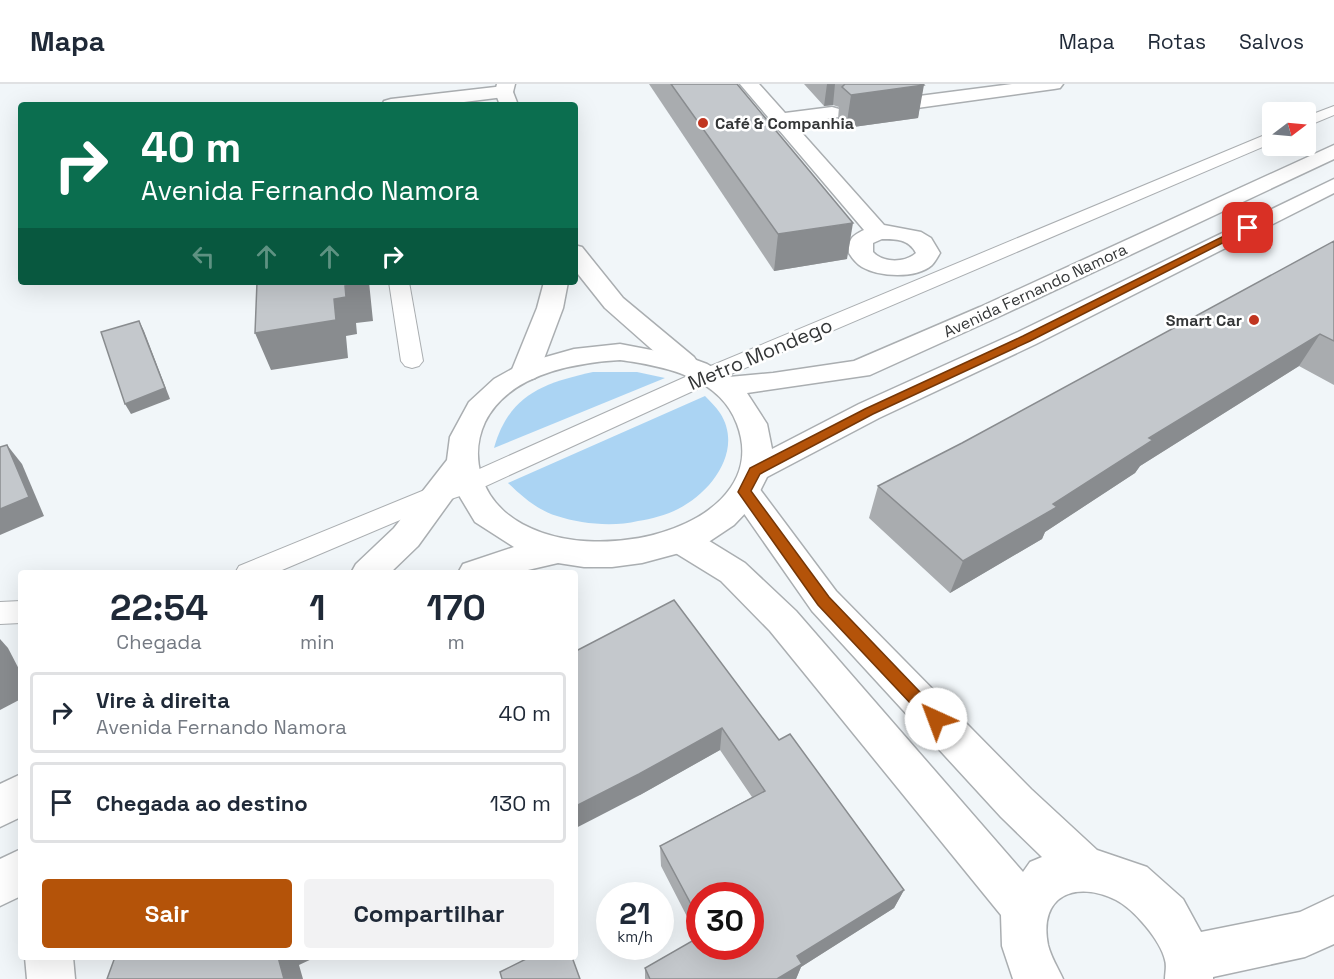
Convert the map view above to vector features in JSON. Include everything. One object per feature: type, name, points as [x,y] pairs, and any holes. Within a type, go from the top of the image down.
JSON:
[{"type":"main road","points":[[381,84],[390,102]]},
{"type":"main road","points":[[749,84],[878,232]]},
{"type":"main road","points":[[888,106],[1054,84]]},
{"type":"main road","points":[[422,102],[506,94]]},
{"type":"main road","points":[[780,120],[832,113]]},
{"type":"main road","name":"Avenida Fernando Namora","points":[[1334,151],[989,312],[860,369],[773,382],[705,375],[653,355],[620,352],[587,354],[555,361],[525,372],[484,402],[470,422],[463,442],[464,475],[485,513],[516,535],[558,550],[600,555],[642,552],[681,540],[719,519],[750,481],[869,411],[1037,333],[1334,185]]},
{"type":"main road","points":[[578,257],[615,303],[746,410],[758,440],[750,481],[824,601],[1016,802],[1084,868],[1131,883],[1167,915],[1189,968],[1305,934],[1334,919]]},
{"type":"main road","points":[[525,372],[550,308],[555,285]]},
{"type":"main road","name":"Avenida Fernando Namora","points":[[371,570],[406,537],[436,495],[464,475]]},
{"type":"main road","points":[[681,540],[733,572],[783,621],[1025,908]]},
{"type":"main road","name":"Avenida Fernando Namora","points":[[482,570],[494,565],[558,550]]},
{"type":"main road","points":[[0,807],[18,796]]},
{"type":"main road","points":[[1039,979],[1034,972],[1024,938],[1025,908],[1046,878],[1084,868]]},
{"type":"main road","points":[[0,884],[18,873]]},
{"type":"main road","points":[[49,960],[51,979]]},
{"type":"lane","points":[[1316,117],[1334,110]]},
{"type":"lane","name":"Metro Mondego","points":[[464,475],[1262,141]]},
{"type":"lane","points":[[399,285],[412,361]]},
{"type":"lane","points":[[255,570],[436,495]]},
{"type":"lane","points":[[0,613],[18,612]]},
{"type":"shaded area","points":[[593,372],[637,372],[665,378],[494,448],[509,415],[530,394],[559,381]]},
{"type":"shaded area","points":[[705,396],[720,413],[726,427],[728,441],[726,455],[720,469],[702,492],[673,511],[628,523],[597,524],[576,521],[537,507],[508,483]]},
{"type":"building","points":[[671,84],[737,84],[853,223],[778,234]]},
{"type":"building","points":[[845,84],[924,85],[851,95],[842,87]]},
{"type":"building","points":[[1334,241],[1334,341],[1320,334],[1149,438],[1153,440],[1053,504],[1057,507],[963,561],[878,486],[962,443]]},
{"type":"building","points":[[257,285],[354,285],[345,286],[346,297],[334,299],[336,320],[255,333]]},
{"type":"building","points":[[139,321],[165,388],[125,404],[101,332]]},
{"type":"building","points":[[7,445],[29,497],[0,509],[0,447]]},
{"type":"building","points":[[674,600],[779,740],[790,734],[904,890],[797,956],[802,964],[777,979],[650,979],[645,968],[659,960],[674,960],[674,951],[686,944],[686,960],[764,960],[764,882],[686,882],[686,895],[660,846],[765,791],[722,728],[578,805],[578,650]]},
{"type":"building","points":[[114,960],[279,960],[284,979],[107,979]]},
{"type":"building","points":[[524,960],[573,960],[580,979],[502,979],[500,972]]},
{"type":"place","name":"Café & Companhia","points":[[703,123]]},
{"type":"place","name":"Smart Car","points":[[1254,320]]},
{"type":"route","points":[[936,719],[824,601],[773,532],[745,492],[754,471],[869,411],[1026,338],[1248,228]]}]
